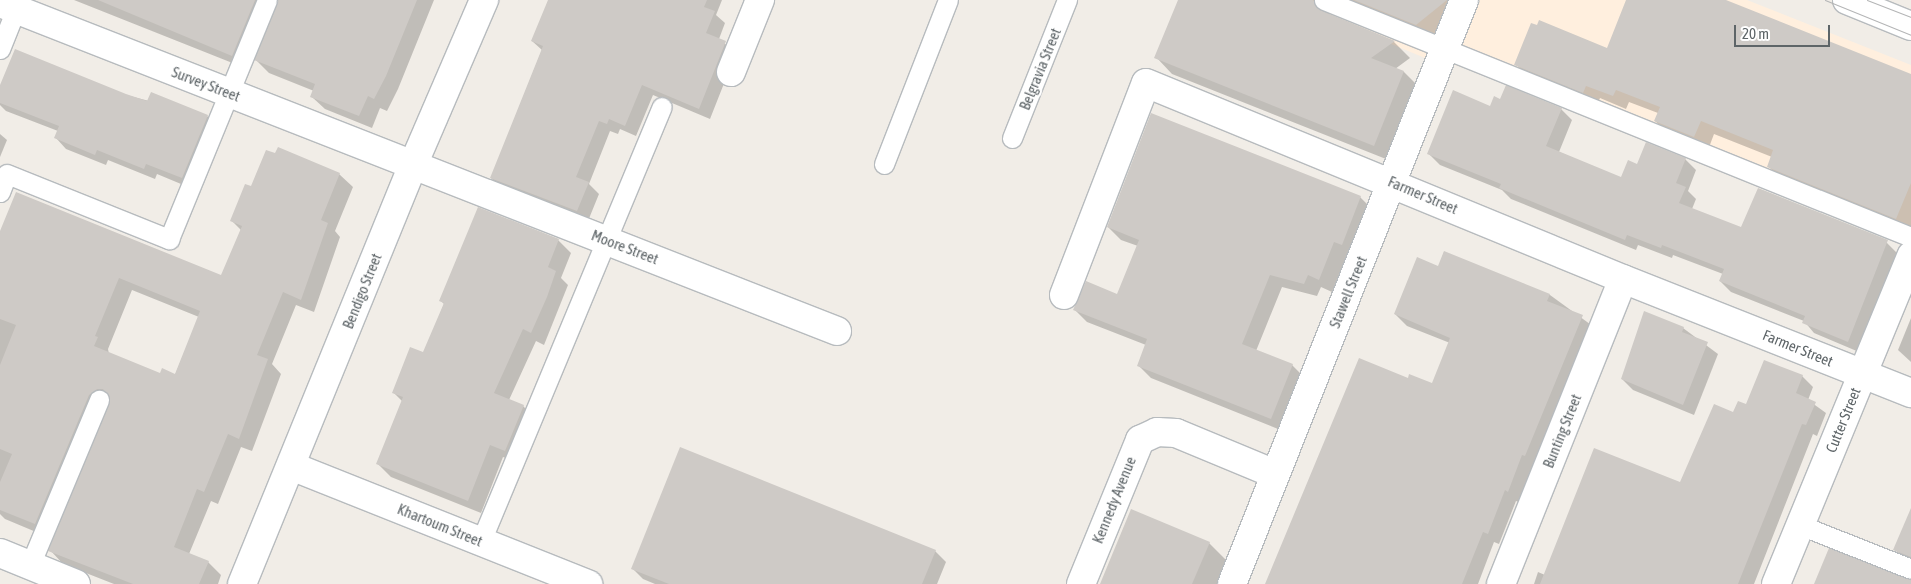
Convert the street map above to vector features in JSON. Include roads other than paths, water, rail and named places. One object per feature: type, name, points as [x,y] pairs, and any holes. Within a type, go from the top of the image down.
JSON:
[{"type":"street","name":"Bendigo Street","points":[[242,584],[413,165],[484,0]]},
{"type":"street","points":[[731,72],[760,0]]},
{"type":"street","name":"Stawell Street","points":[[1232,584],[1464,0]]},
{"type":"street","points":[[1846,0],[1911,26]]},
{"type":"street","name":"Survey Street","points":[[8,6],[413,165]]},
{"type":"street","name":"Farmer Street","points":[[1064,295],[1146,83],[1391,182],[1623,279],[1911,392]]},
{"type":"street","name":"Moore Street","points":[[413,165],[837,331]]},
{"type":"street","name":"Cutter Street","points":[[1776,584],[1911,256]]},
{"type":"street","name":"Bunting Street","points":[[1501,584],[1623,279]]},
{"type":"street","name":"Kennedy Avenue","points":[[1080,584],[1140,440],[1157,432],[1176,433],[1275,474]]},
{"type":"street","name":"Khartoum Street","points":[[291,466],[588,584]]},
{"type":"street","points":[[0,553],[76,584]]},
{"type":"lane","points":[[0,192],[4,173],[169,239],[268,0]]},
{"type":"lane","points":[[884,164],[948,0]]},
{"type":"lane","name":"Belgravia Street","points":[[1012,138],[1067,0]]},
{"type":"lane","points":[[1324,0],[1911,237]]},
{"type":"lane","points":[[0,49],[8,6]]},
{"type":"lane","points":[[481,541],[662,107]]},
{"type":"lane","points":[[30,565],[99,400]]},
{"type":"lane","points":[[1800,525],[1911,569]]},
{"type":"tram line","points":[[1825,0],[1911,35]]},
{"type":"tram line","points":[[1867,0],[1911,17]]}]
